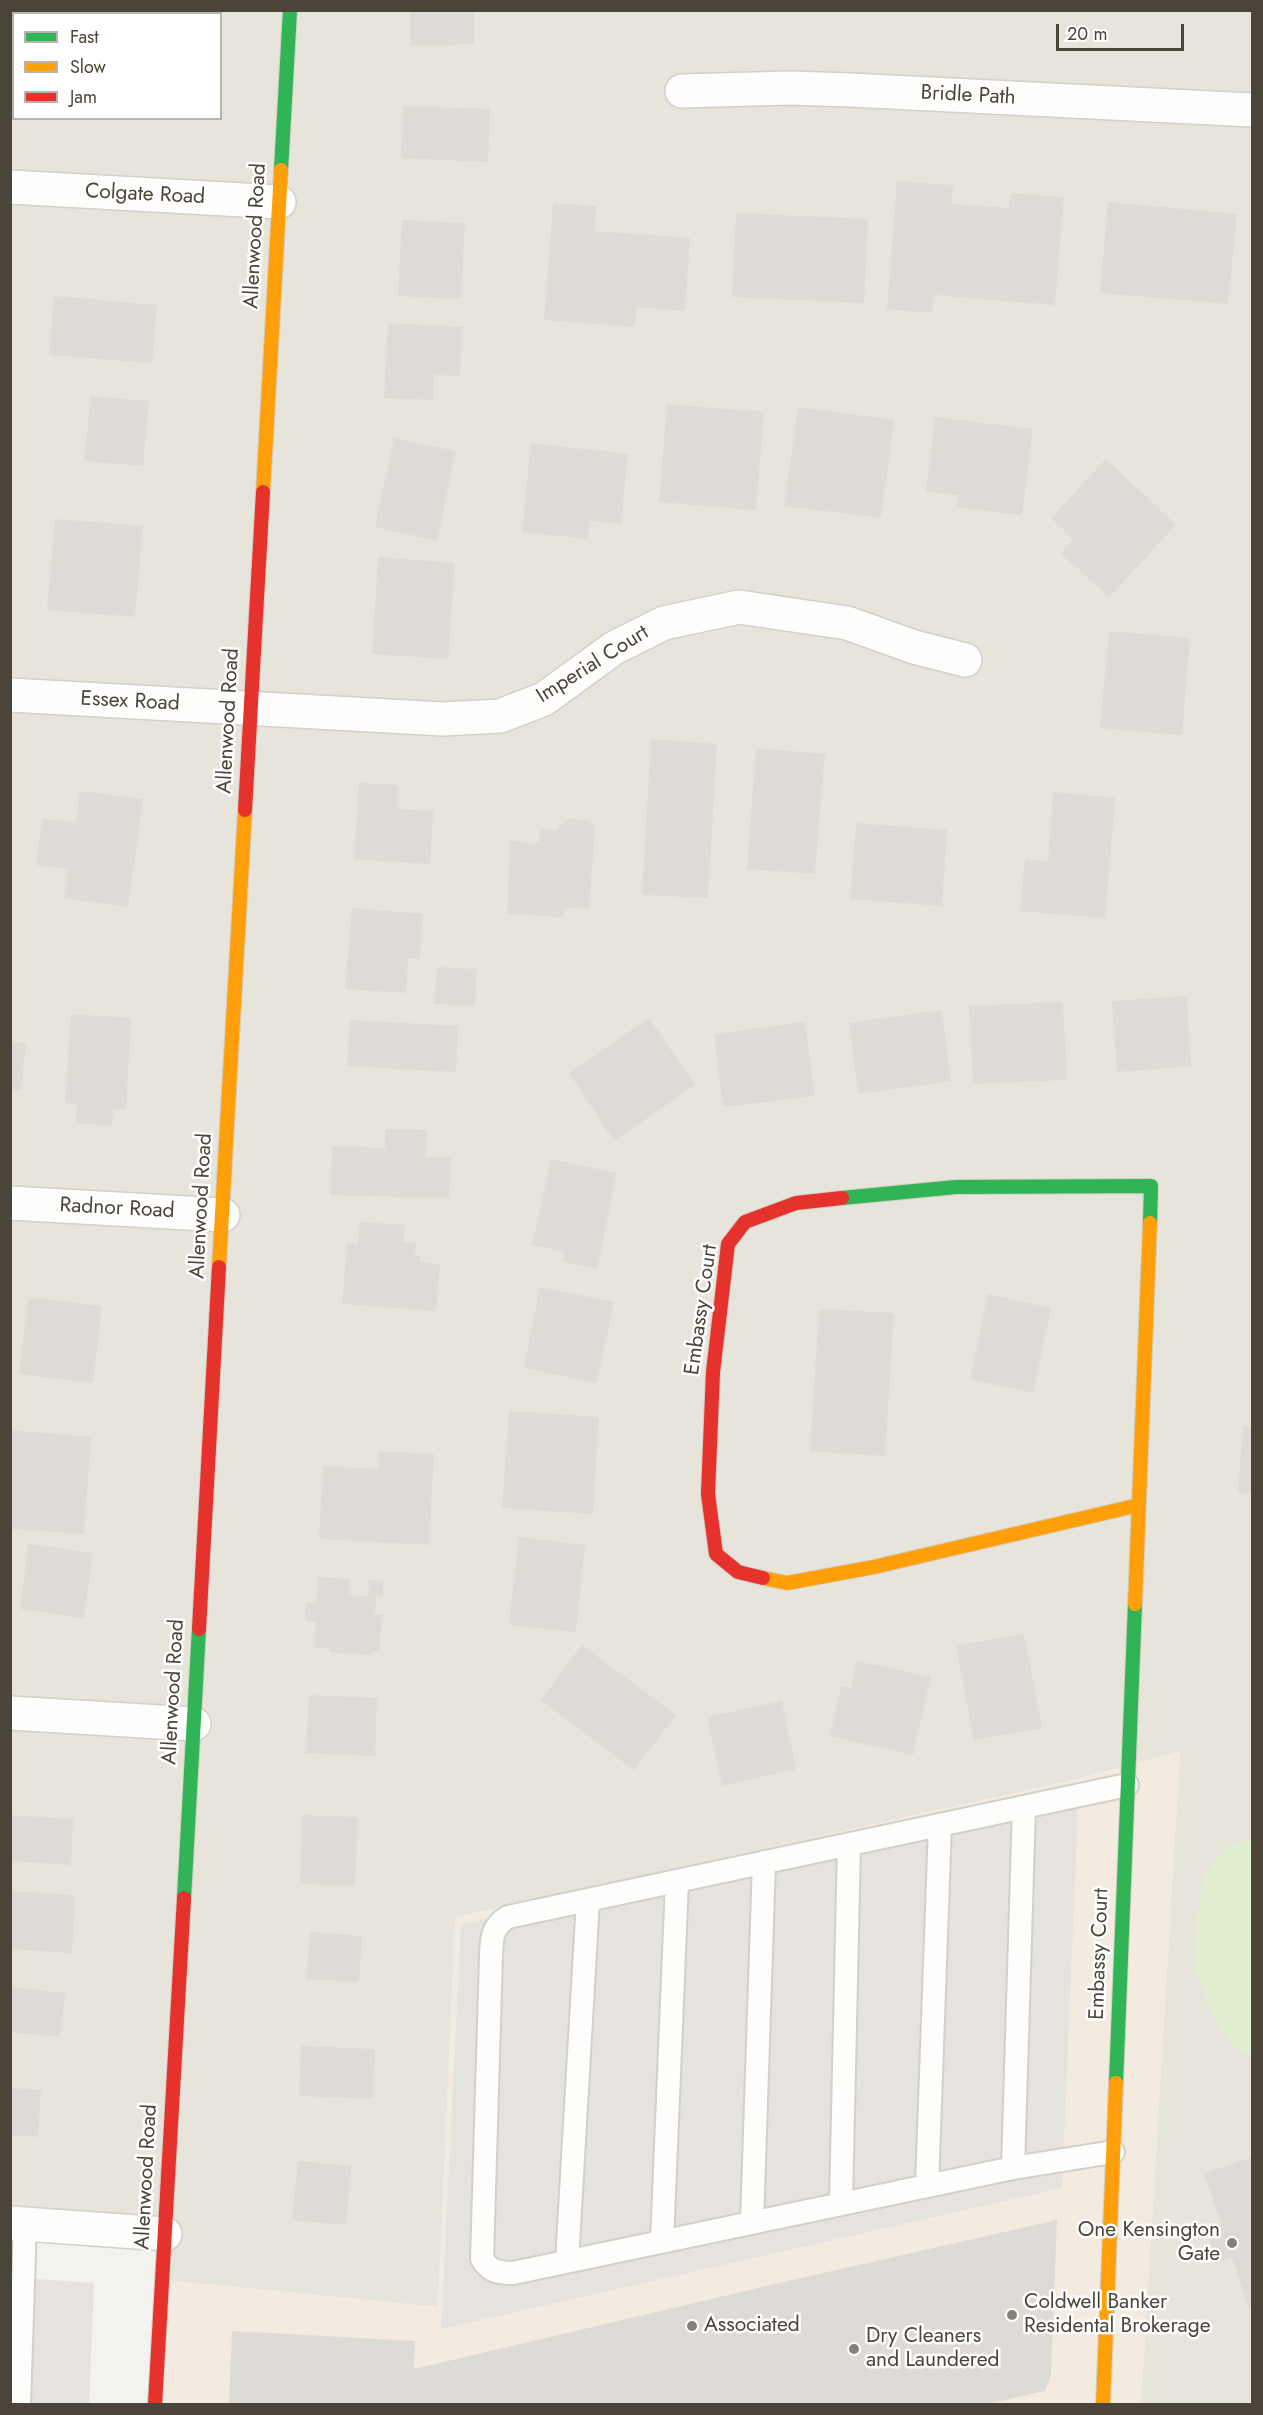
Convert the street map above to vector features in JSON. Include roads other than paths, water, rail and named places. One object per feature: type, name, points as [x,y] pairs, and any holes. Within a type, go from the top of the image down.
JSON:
[{"type":"street","name":"Allenwood Road","points":[[156,2404],[290,10]]},
{"type":"street","name":"Bridle Path","points":[[682,91],[790,88],[851,90],[1252,110]]},
{"type":"street","name":"Colgate Road","points":[[10,188],[279,202]]},
{"type":"street","name":"Imperial Court","points":[[250,708],[443,719],[500,716],[544,699],[614,648],[664,623],[739,607],[848,623],[914,647],[965,660]]},
{"type":"street","name":"Essex Road","points":[[10,695],[250,708]]},
{"type":"street","name":"Embassy Court","points":[[1103,2404],[1139,1505],[1151,1186],[956,1187],[796,1203],[746,1222],[728,1244],[713,1372],[708,1494],[716,1554],[738,1572],[787,1582],[798,1581],[874,1568],[1139,1505]]},
{"type":"street","name":"Radnor Road","points":[[10,1203],[223,1215]]},
{"type":"street","points":[[10,1713],[194,1724]]},
{"type":"street","points":[[18,2224],[165,2234]]},
{"type":"lane","points":[[1113,2152],[1013,2168],[513,2273],[498,2273],[487,2267],[482,2259],[491,1956],[493,1932],[498,1923],[508,1917],[1127,1785]]},
{"type":"lane","points":[[1013,2168],[1024,1807]]},
{"type":"lane","points":[[927,2186],[940,1825]]},
{"type":"lane","points":[[841,2204],[849,1844]]},
{"type":"lane","points":[[752,2222],[764,1862]]},
{"type":"lane","points":[[662,2242],[677,1881]]},
{"type":"lane","points":[[567,2261],[588,1900]]},
{"type":"lane","points":[[18,2224],[19,2404]]},
{"type":"place","name":"One Kensington Gate","points":[[1232,2243]]},
{"type":"place","name":"Coldwell Banker Residental Brokerage","points":[[1012,2315]]},
{"type":"place","name":"Associated","points":[[692,2326]]},
{"type":"place","name":"Dry Cleaners and Laundered","points":[[854,2349]]}]
